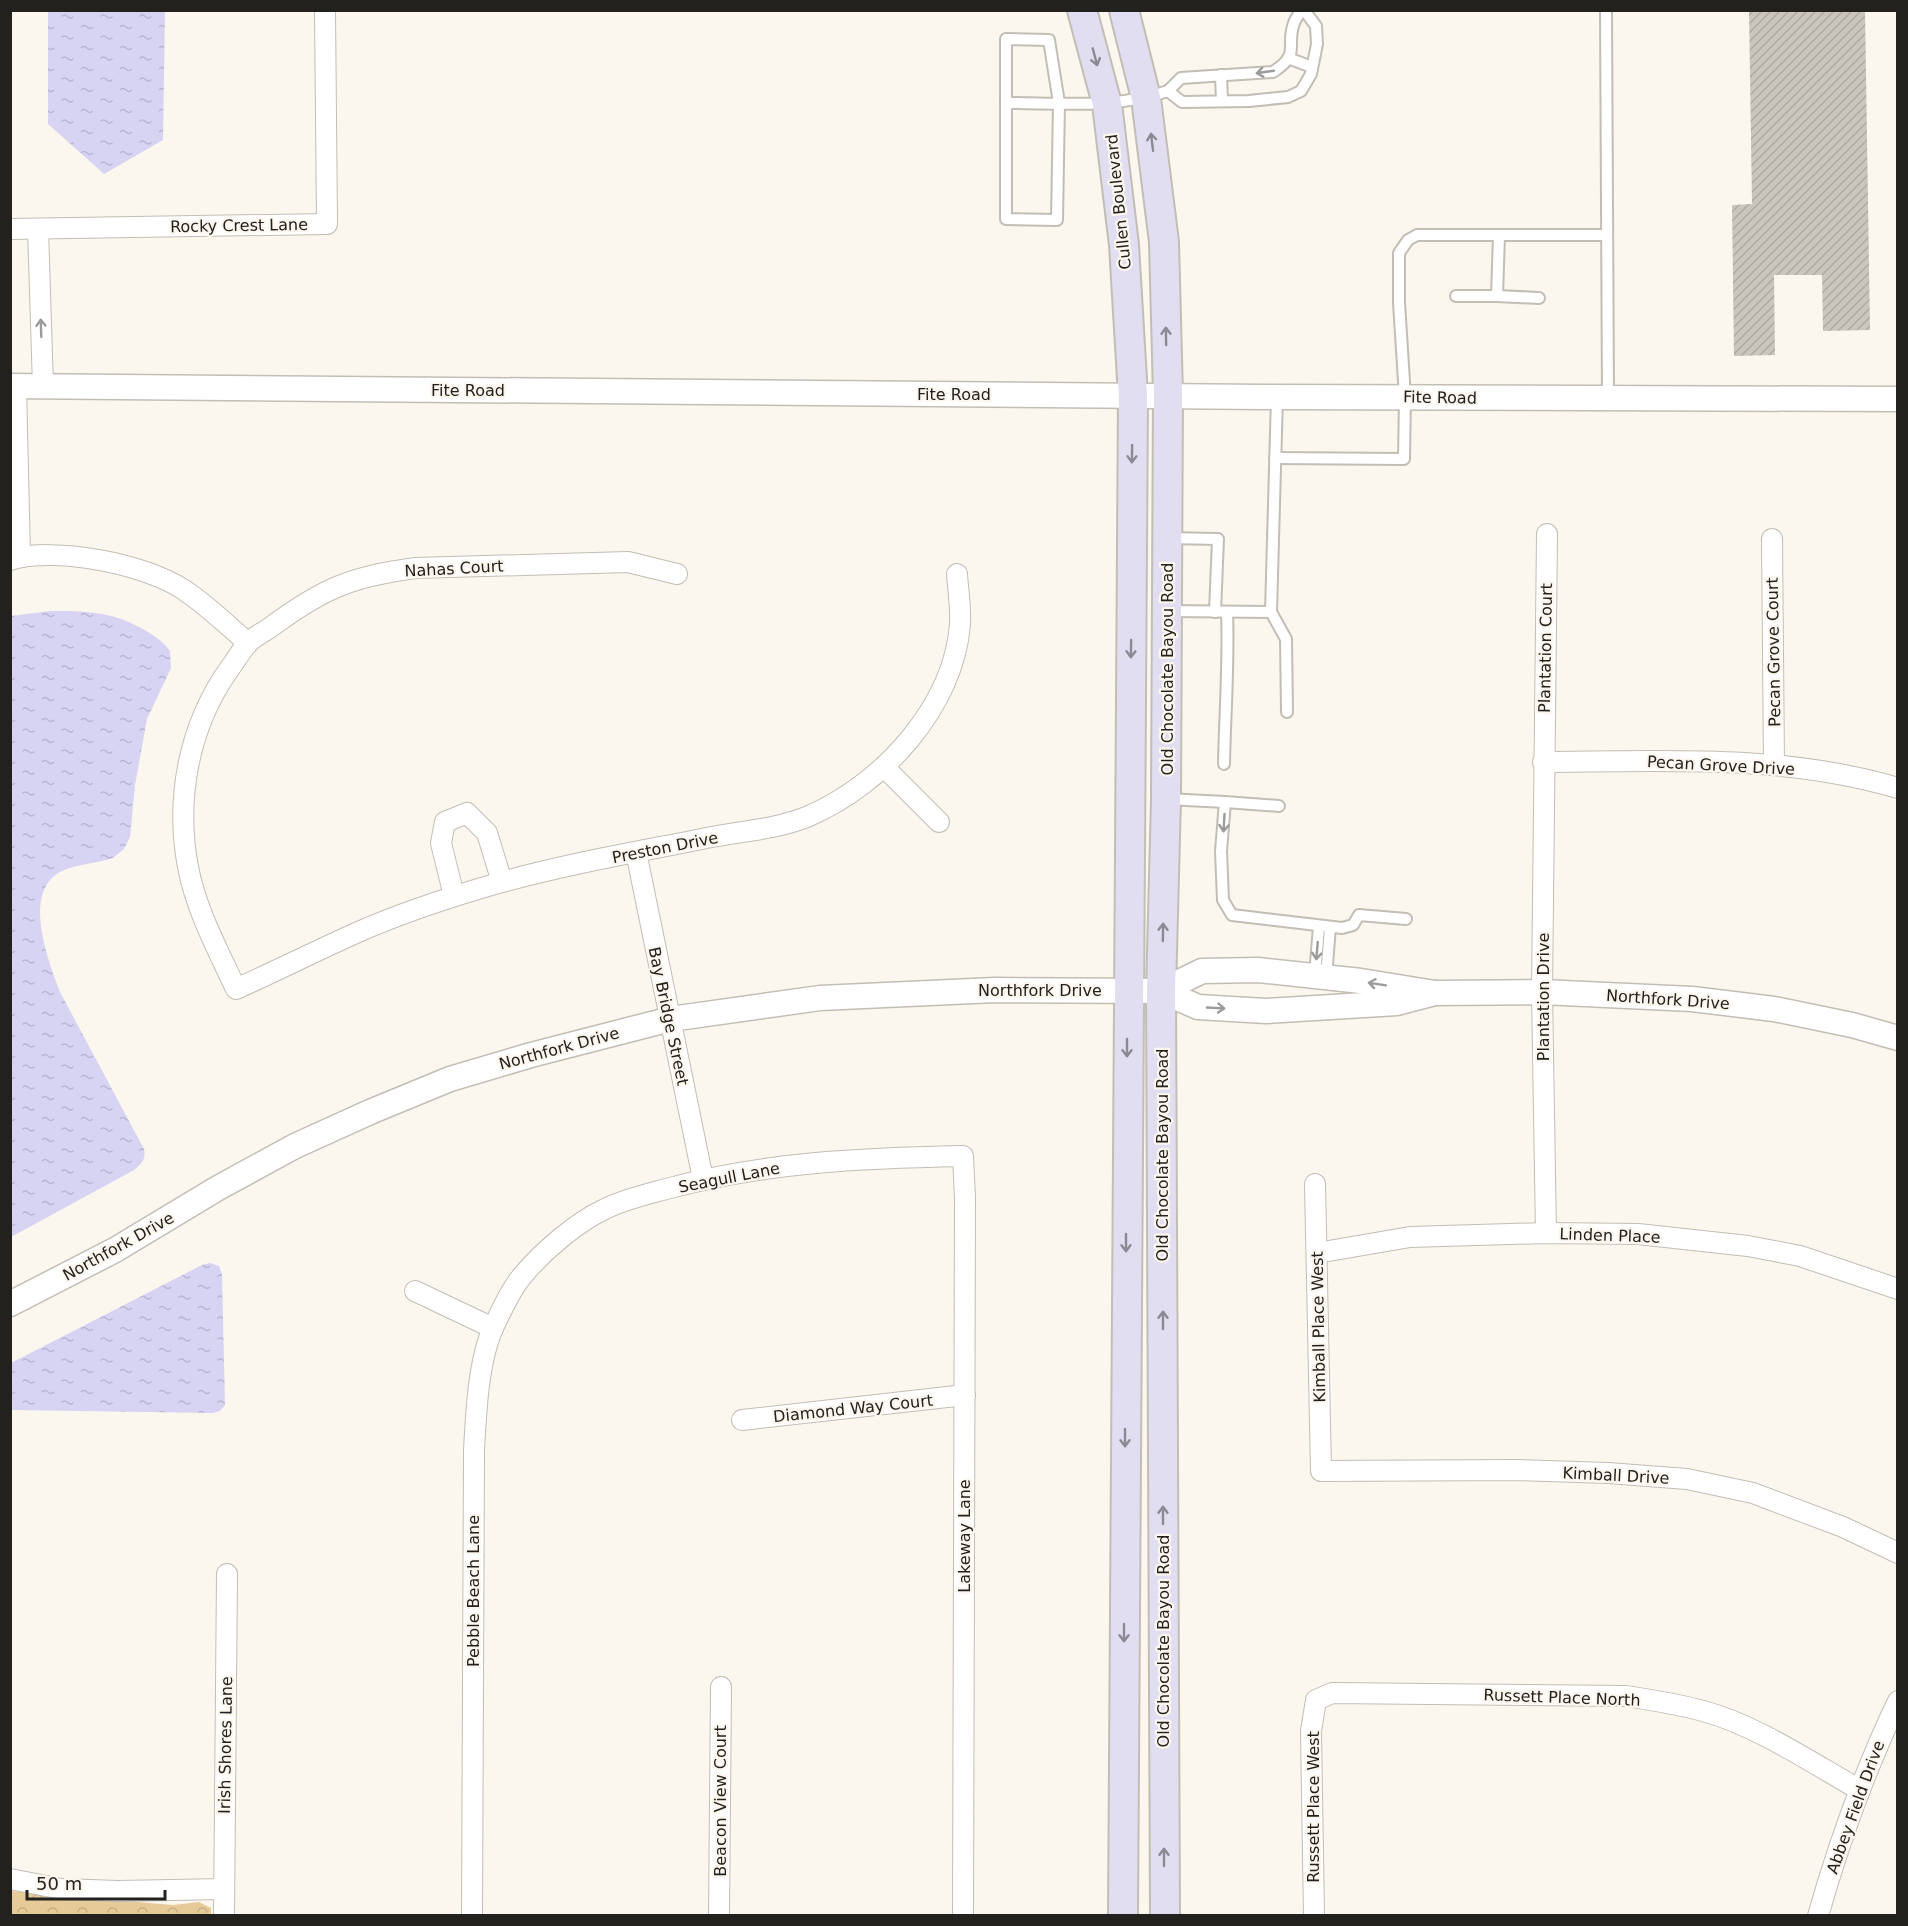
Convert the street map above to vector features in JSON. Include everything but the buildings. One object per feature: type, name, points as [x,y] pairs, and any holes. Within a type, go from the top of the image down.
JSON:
[{"type":"main road","name":"Cullen Boulevard","points":[[1083,10],[1107,104],[1124,245],[1133,396]]},
{"type":"main road","points":[[1124,10],[1157,94],[1168,395]]},
{"type":"main road","name":"Old Chocolate Bayou Road","points":[[1164,1916],[1161,991],[1166,799],[1168,395]]},
{"type":"main road","points":[[1123,1916],[1133,396]]},
{"type":"street","name":"Rocky Crest Lane","points":[[10,229],[327,224],[325,10]]},
{"type":"street","points":[[38,229],[43,387]]},
{"type":"street","points":[[13,386],[15,559],[67,556],[107,561],[147,573],[182,589],[248,643]]},
{"type":"street","name":"Fite Road","points":[[13,386],[1277,397],[1898,399]]},
{"type":"street","name":"Plantation Court","points":[[1543,762],[1547,534]]},
{"type":"street","name":"Pecan Grove Court","points":[[1772,539],[1774,765]]},
{"type":"street","name":"Nahas Court","points":[[236,989],[200,909],[189,869],[184,837],[183,806],[189,760],[201,721],[222,680],[248,643],[298,606],[327,590],[354,579],[383,572],[416,567],[628,562],[677,574]]},
{"type":"street","name":"Preston Drive","points":[[236,989],[357,932],[454,896],[550,870],[767,828],[809,816],[848,794],[884,767],[916,734],[934,704],[952,663],[960,623],[957,574]]},
{"type":"street","name":"Pecan Grove Drive","points":[[1543,762],[1641,761],[1774,765],[1861,777],[1898,788]]},
{"type":"street","name":"Plantation Drive","points":[[1543,762],[1542,992],[1545,1233]]},
{"type":"street","points":[[884,767],[939,822]]},
{"type":"street","points":[[454,896],[441,843],[445,822],[467,813],[487,833],[502,882]]},
{"type":"street","name":"Bay Bridge Street","points":[[636,852],[703,1179]]},
{"type":"street","name":"Northfork Drive","points":[[1161,991],[1202,971],[1258,970],[1435,993],[1542,992],[1692,999],[1774,1009],[1852,1025],[1898,1038]]},
{"type":"street","name":"Northfork Drive","points":[[10,1304],[115,1250],[218,1188],[295,1146],[370,1112],[460,1076],[671,1019],[809,1000],[995,990],[1161,991],[1198,1007],[1266,1011],[1397,1003],[1435,993]]},
{"type":"street","name":"Seagull Lane","points":[[523,1276],[549,1250],[604,1209],[703,1179],[811,1162],[863,1158],[963,1156]]},
{"type":"street","name":"Lakeway Lane","points":[[963,1156],[965,1198],[963,1916]]},
{"type":"street","name":"Kimball Place West","points":[[1315,1184],[1321,1471]]},
{"type":"street","name":"Linden Place","points":[[1317,1253],[1410,1237],[1638,1233],[1748,1246],[1800,1256],[1898,1289]]},
{"type":"street","name":"Pebble Beach Lane","points":[[472,1916],[476,1406],[482,1367],[493,1328],[523,1276]]},
{"type":"street","points":[[415,1291],[493,1328]]},
{"type":"street","name":"Diamond Way Court","points":[[742,1420],[964,1395]]},
{"type":"street","name":"Kimball Drive","points":[[1321,1471],[1516,1470],[1608,1473],[1687,1479],[1753,1492],[1843,1527],[1898,1553]]},
{"type":"street","name":"Irish Shores Lane","points":[[224,1916],[227,1574]]},
{"type":"street","name":"Beacon View Court","points":[[719,1916],[721,1687]]},
{"type":"street","name":"Russett Place North","points":[[1316,1700],[1332,1693],[1626,1696],[1660,1701],[1705,1711],[1746,1728],[1860,1790]]},
{"type":"street","name":"Russett Place West","points":[[1314,1916],[1311,1731],[1316,1700]]},
{"type":"street","name":"Abbey Field Drive","points":[[1818,1916],[1833,1864],[1860,1790],[1898,1701]]},
{"type":"street","points":[[10,1879],[62,1889],[118,1891],[224,1889]]},
{"type":"lane","points":[[1006,103],[1107,104],[1157,94],[1181,78],[1273,72],[1284,65],[1291,53],[1294,22],[1303,10],[1316,26],[1317,44],[1311,74],[1301,91],[1288,97],[1182,102],[1157,94]]},
{"type":"lane","points":[[1606,10],[1608,398]]},
{"type":"lane","points":[[1006,39],[1049,40],[1059,103],[1057,220],[1006,219],[1006,39]]},
{"type":"lane","points":[[1288,58],[1312,67]]},
{"type":"lane","points":[[1221,75],[1222,101]]},
{"type":"lane","points":[[1275,458],[1404,459],[1405,397],[1398,253],[1408,240],[1417,235],[1607,235]]},
{"type":"lane","points":[[1497,296],[1498,235]]},
{"type":"lane","points":[[1456,296],[1539,298]]},
{"type":"lane","points":[[1277,397],[1271,612],[1286,639],[1287,712]]},
{"type":"lane","points":[[1167,538],[1218,539],[1215,612]]},
{"type":"lane","points":[[1167,611],[1271,612]]},
{"type":"lane","points":[[1224,764],[1227,612]]},
{"type":"lane","points":[[1166,799],[1280,806]]},
{"type":"lane","points":[[1225,802],[1221,851],[1222,900],[1232,915],[1342,928],[1353,925],[1359,915],[1406,919]]},
{"type":"lane","points":[[1320,977],[1324,926]]},
{"type":"green space","points":[[10,1891],[173,1905],[199,1902],[211,1908],[211,1915],[11,1915]]},
{"type":"water","points":[[48,11],[165,11],[163,140],[104,174],[48,124]]},
{"type":"water","points":[[50,611],[86,612],[119,618],[149,633],[170,651],[171,668],[147,719],[135,785],[130,837],[124,849],[113,858],[64,870],[51,879],[43,893],[40,909],[44,944],[60,992],[144,1149],[144,1159],[134,1170],[11,1237],[11,616]]},
{"type":"water","points":[[210,1263],[219,1266],[222,1274],[225,1405],[220,1411],[213,1413],[11,1410],[11,1363],[202,1265]]}]
